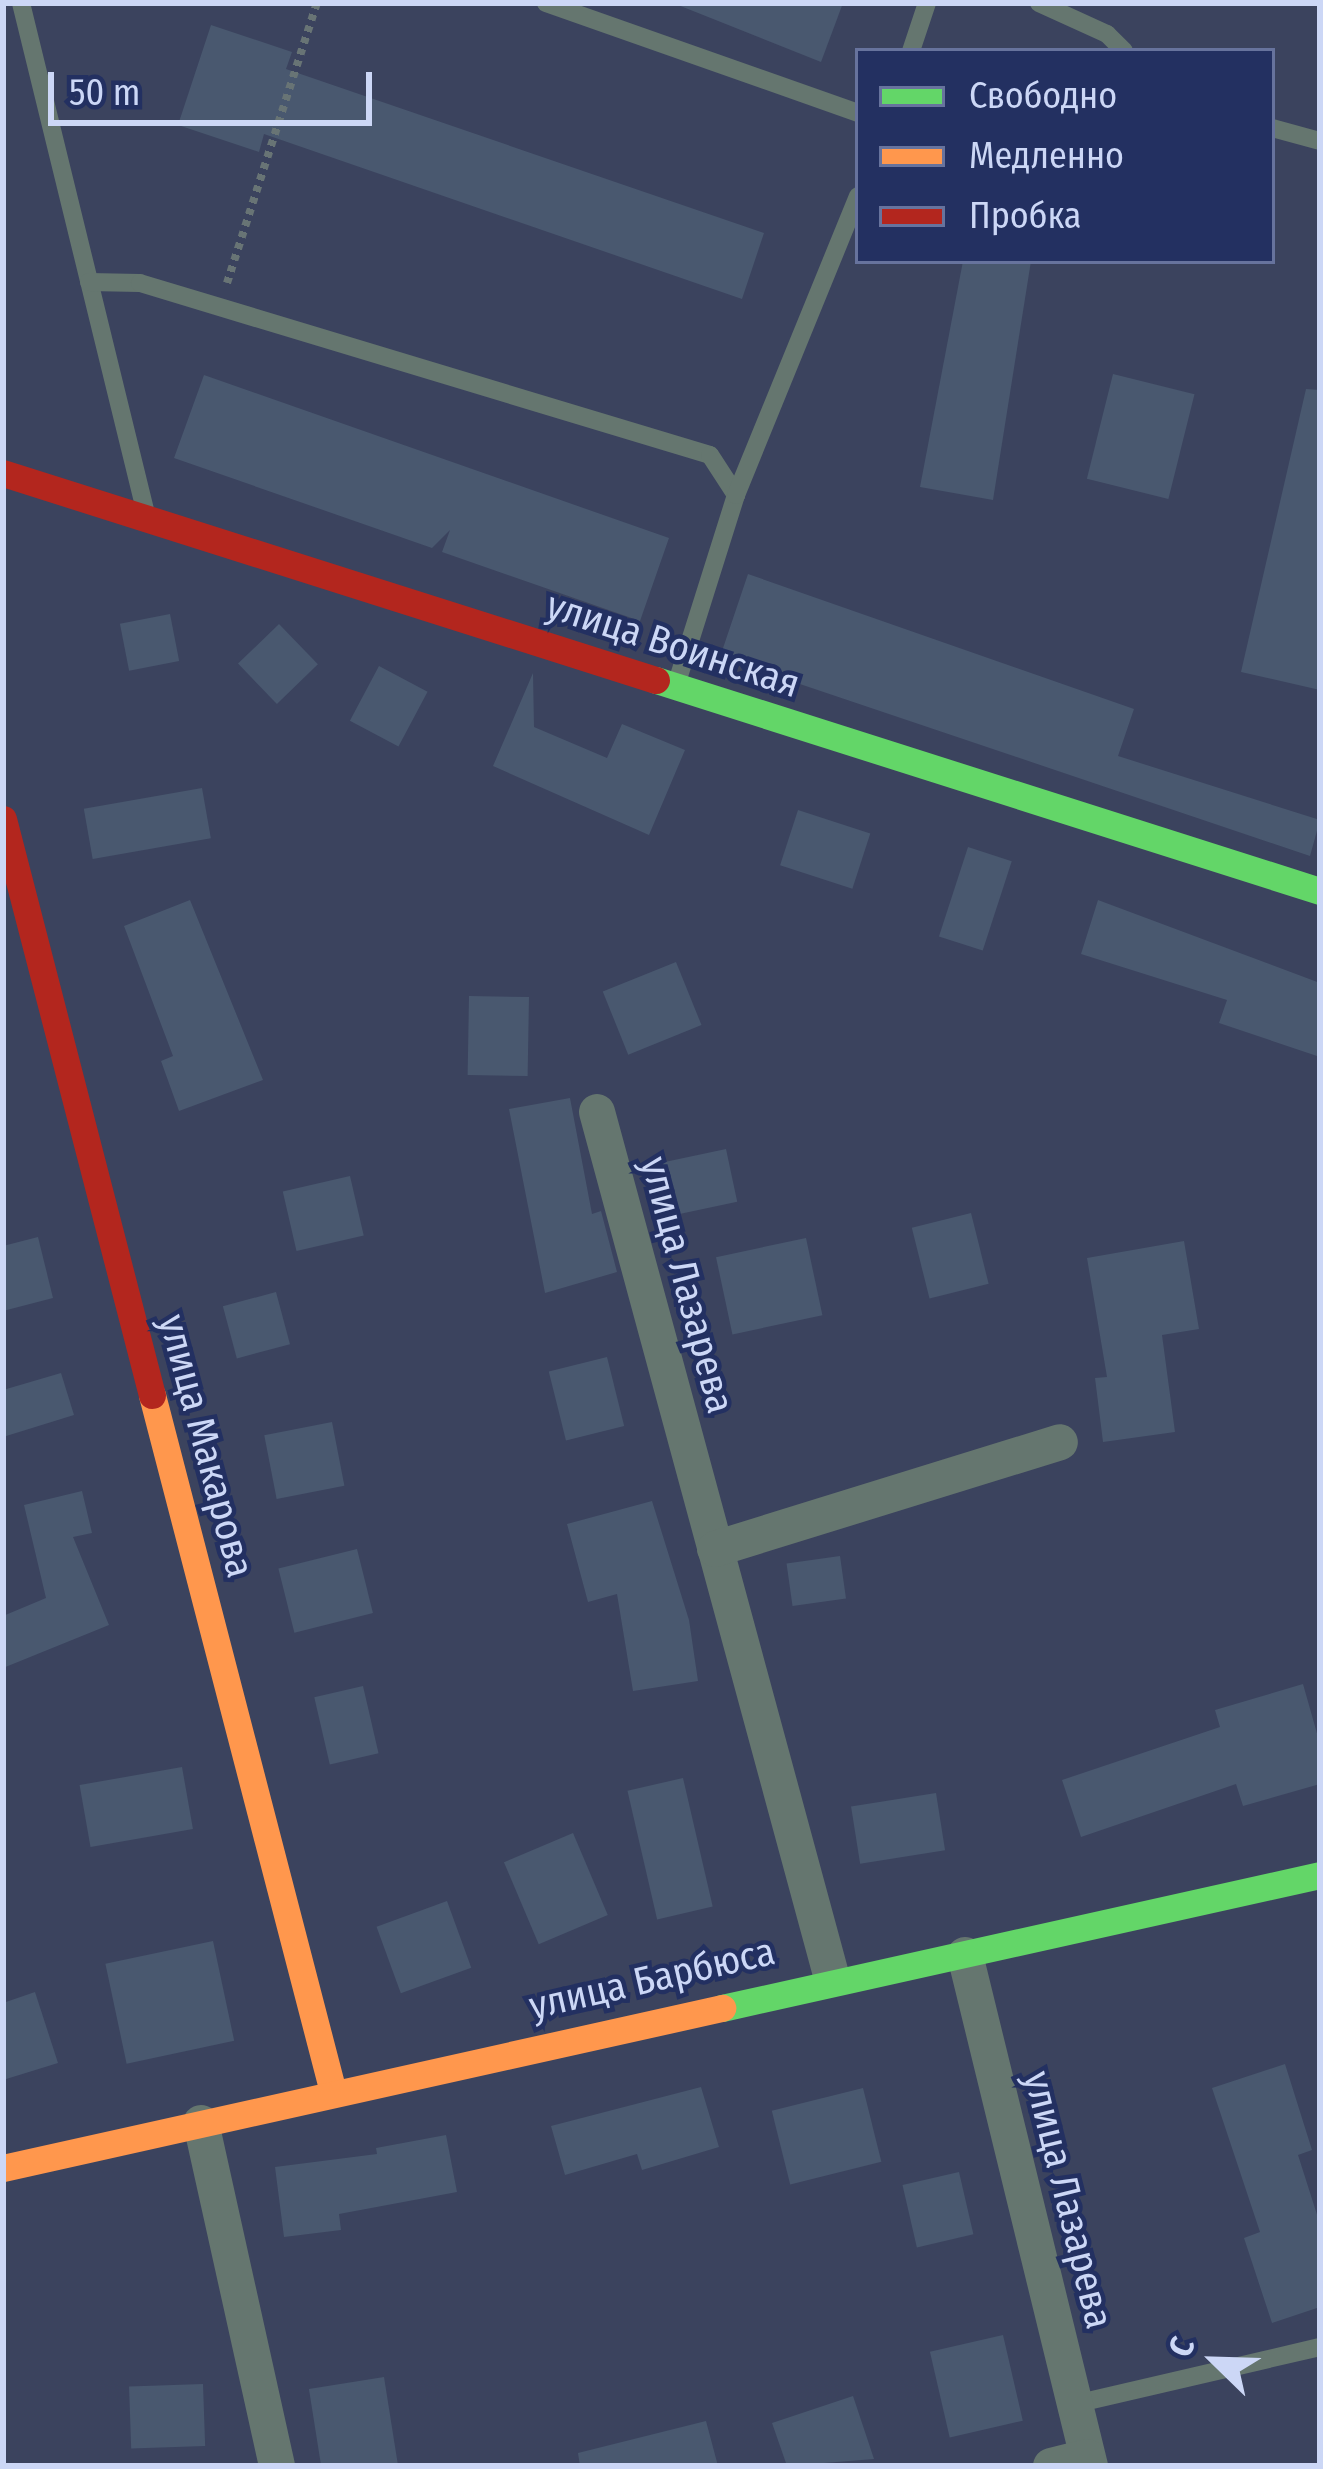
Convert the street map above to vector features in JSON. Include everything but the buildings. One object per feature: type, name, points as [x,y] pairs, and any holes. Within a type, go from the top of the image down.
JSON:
[{"type":"street","name":"улица Воинская","points":[[3,473],[1320,891]]},
{"type":"street","name":"улица Макарова","points":[[3,819],[334,2092]]},
{"type":"street","name":"улица Лазарева","points":[[597,1112],[832,1978]]},
{"type":"street","points":[[715,1549],[1060,1442]]},
{"type":"street","name":"улица Барбюса","points":[[3,2168],[832,1978],[965,1955],[1320,1875]]},
{"type":"street","name":"улица Лазарева","points":[[965,1955],[1089,2461]]},
{"type":"street","points":[[201,2123],[277,2466]]},
{"type":"street","points":[[1051,2466],[1089,2461]]},
{"type":"lane","points":[[21,3],[147,519]]},
{"type":"lane","points":[[546,3],[855,112]]},
{"type":"lane","points":[[912,48],[927,3]]},
{"type":"lane","points":[[1040,3],[1107,34],[1121,48]]},
{"type":"lane","points":[[1275,129],[1320,141]]},
{"type":"lane","points":[[676,686],[736,495],[855,203]]},
{"type":"lane","points":[[89,282],[140,284],[710,454],[736,495]]},
{"type":"lane","points":[[1075,2404],[1320,2347]]},
{"type":"path","points":[[219,308],[317,3]]},
{"type":"traffic: fast","points":[[656,680],[1320,891]]},
{"type":"traffic: fast","points":[[722,2008],[1320,1875]]},
{"type":"traffic: slow","points":[[152,1395],[333,2092]]},
{"type":"traffic: slow","points":[[3,2168],[722,2008]]},
{"type":"traffic: jam","points":[[3,473],[656,680]]},
{"type":"traffic: jam","points":[[3,819],[152,1395]]}]
